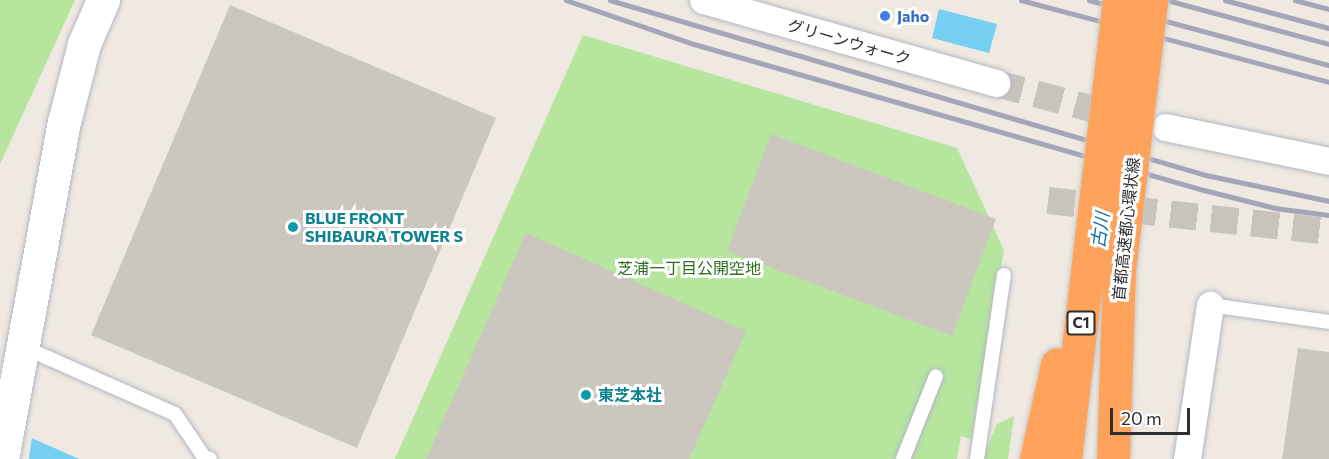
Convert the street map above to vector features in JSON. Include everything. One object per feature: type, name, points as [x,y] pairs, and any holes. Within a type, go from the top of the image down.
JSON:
[{"type":"highway","name":"首都高速都心環状線","points":[[1065,459],[1119,0]]},
{"type":"highway","name":"首都高速都心環状線","points":[[1113,459],[1119,270],[1151,0]]},
{"type":"highway","name":"首都高速都心環状線","points":[[1036,459],[1097,186]]},
{"type":"highway","points":[[1096,459],[1119,270]]},
{"type":"street","points":[[2,459],[8,426],[10,346],[84,44],[104,0]]},
{"type":"street","name":"グリーンウォーク","points":[[703,0],[996,83]]},
{"type":"street","points":[[1165,127],[1329,161]]},
{"type":"street","points":[[1187,459],[1210,305]]},
{"type":"lane","points":[[977,459],[1004,275]]},
{"type":"lane","points":[[1210,305],[1329,322]]},
{"type":"lane","points":[[10,346],[175,414],[204,456],[210,459]]},
{"type":"lane","points":[[903,459],[936,376]]},
{"type":"green space","points":[[0,0],[75,0],[0,164]]},
{"type":"green space","name":"芝浦一丁目公開空地","points":[[583,35],[957,148],[1004,250],[971,439],[961,436],[957,459],[395,459]]},
{"type":"green space","points":[[1014,416],[1008,459],[982,459],[997,424]]},
{"type":"water","points":[[939,9],[997,24],[989,53],[932,38]]},
{"type":"water","points":[[0,424],[79,459],[0,459]]},
{"type":"pier","points":[[0,423],[32,436],[29,459],[0,459]]},
{"type":"building","name":"BLUE FRONT SHIBAURA TOWER S","points":[[230,5],[496,118],[357,448],[91,335]]},
{"type":"building","points":[[771,134],[996,219],[952,336],[727,251]]},
{"type":"building","name":"東芝本社","points":[[526,233],[746,331],[689,459],[426,459]]},
{"type":"building","points":[[1298,348],[1329,352],[1329,459],[1282,459]]},
{"type":"tunnel","points":[[996,83],[1126,117]]},
{"type":"tunnel","points":[[1048,200],[1329,231]]},
{"type":"railway","points":[[566,0],[694,44],[1204,190],[1275,208],[1329,215]]},
{"type":"railway","points":[[610,0],[1206,175],[1329,201]]},
{"type":"railway","points":[[1021,0],[1329,82]]},
{"type":"railway","points":[[1089,0],[1329,65]]},
{"type":"railway","points":[[1167,0],[1329,44]]},
{"type":"railway","points":[[1225,0],[1329,28]]},
{"type":"railway","points":[[1295,0],[1329,9]]},
{"type":"place","name":"Jaho","points":[[885,16]]},
{"type":"place","name":"BLUE FRONT SHIBAURA TOWER S","points":[[293,227]]},
{"type":"place","name":"東芝本社","points":[[586,395]]},
{"type":"water label","name":"古川","points":[[1100,230]]}]
